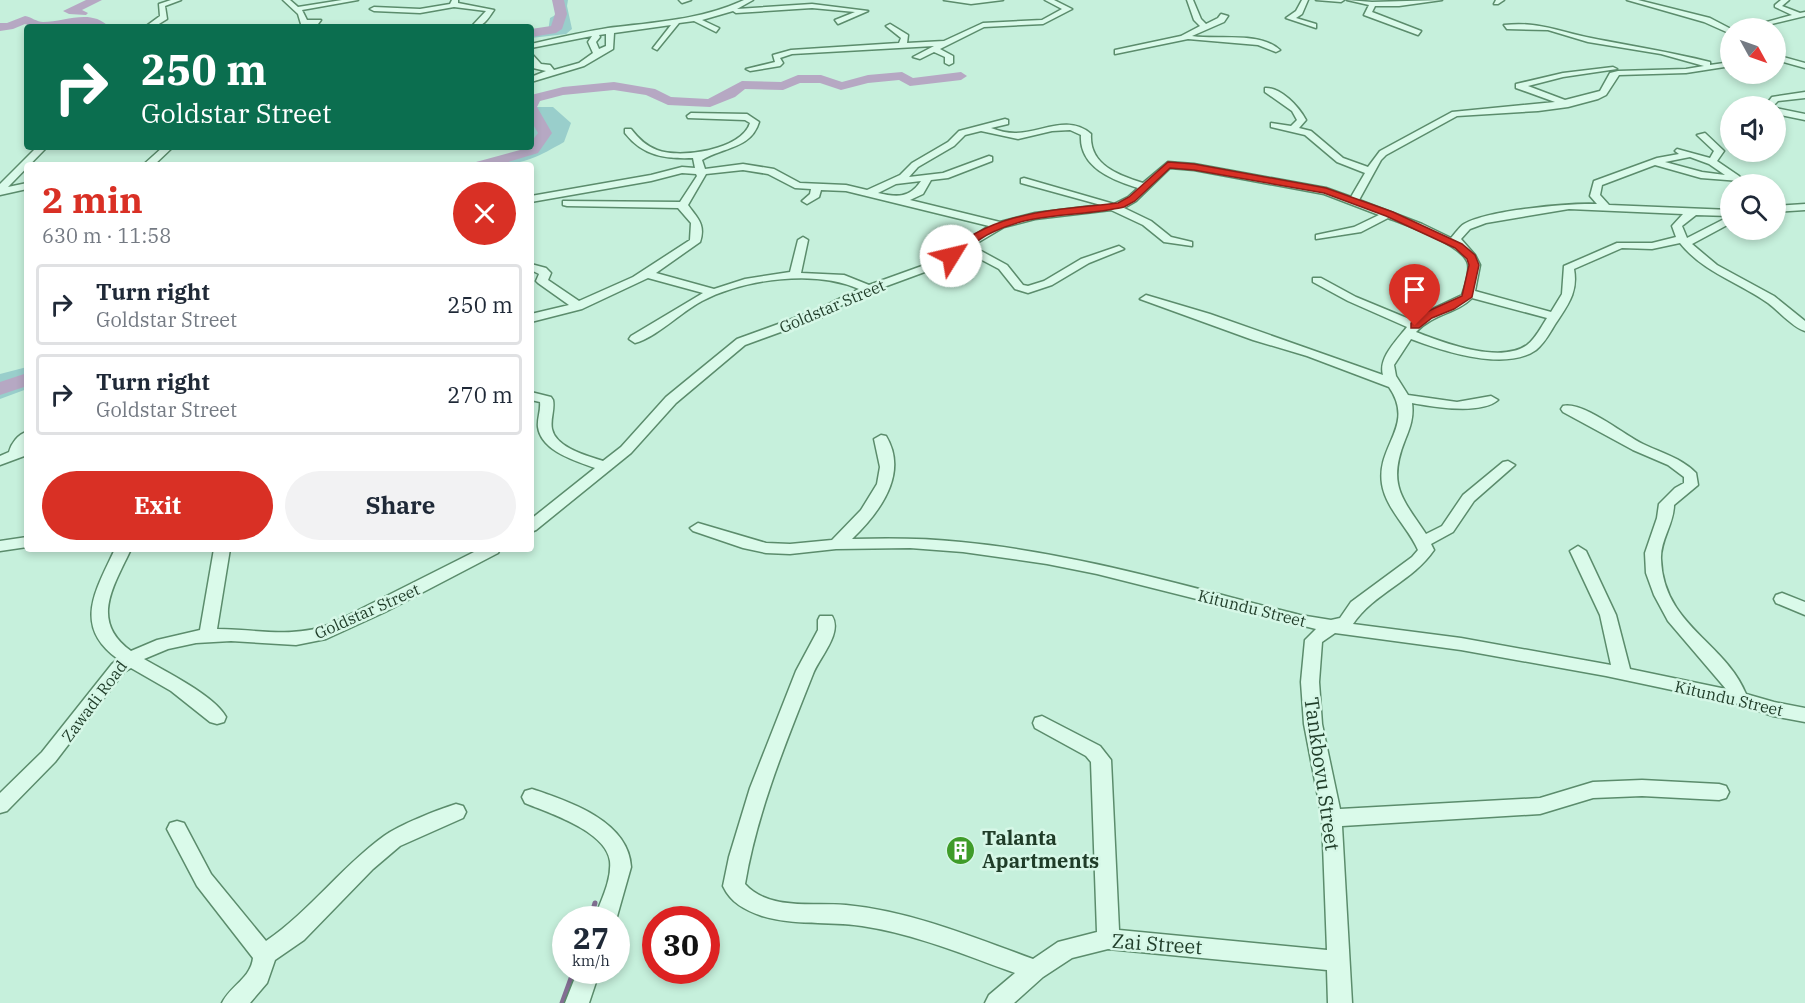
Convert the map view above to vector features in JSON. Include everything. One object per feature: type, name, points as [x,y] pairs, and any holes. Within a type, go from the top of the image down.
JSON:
[{"type":"street","points":[[154,24],[164,17],[161,5],[178,0]]},
{"type":"street","points":[[286,0],[297,9],[304,22],[318,22]]},
{"type":"street","points":[[297,9],[356,0]]},
{"type":"street","points":[[724,12],[750,0]]},
{"type":"street","points":[[947,0],[971,2],[1000,0]]},
{"type":"street","points":[[918,57],[983,25],[1043,22],[1068,9],[1048,0]]},
{"type":"street","points":[[1190,0],[1198,20],[1204,26]]},
{"type":"street","points":[[1305,0],[1299,12],[1290,18],[1313,26]]},
{"type":"street","points":[[1318,0],[1341,0]]},
{"type":"street","points":[[1350,0],[1375,3],[1439,0]]},
{"type":"street","points":[[1432,10],[1434,5],[1448,0]]},
{"type":"street","points":[[1630,0],[1648,2],[1707,20],[1720,26]]},
{"type":"street","points":[[1786,0],[1778,4],[1778,8],[1803,14]]},
{"type":"street","points":[[374,9],[420,11],[454,2],[490,10],[479,24]]},
{"type":"street","points":[[1375,3],[1367,13],[1418,33]]},
{"type":"street","points":[[534,45],[610,30],[676,23],[724,12],[812,6],[864,11],[838,22]]},
{"type":"street","points":[[1786,18],[1803,14]]},
{"type":"street","points":[[1187,37],[1187,34],[1221,20],[1224,16]]},
{"type":"street","points":[[695,19],[716,30]]},
{"type":"street","points":[[657,48],[676,23]]},
{"type":"street","points":[[890,26],[905,37],[902,46]]},
{"type":"street","points":[[1507,27],[1548,27],[1588,40],[1662,52],[1703,64],[1720,63]]},
{"type":"street","points":[[534,79],[579,65],[610,47],[610,30]]},
{"type":"street","points":[[594,33],[596,37],[592,42],[597,54]]},
{"type":"street","points":[[1118,52],[1187,37],[1272,46],[1276,50]]},
{"type":"street","points":[[750,69],[777,64],[779,63],[776,57],[791,52],[945,43]]},
{"type":"street","points":[[934,49],[949,56],[949,63]]},
{"type":"street","points":[[534,59],[536,66],[547,67],[551,71],[549,74]]},
{"type":"street","points":[[1786,60],[1805,66]]},
{"type":"street","points":[[1354,201],[1377,159],[1383,153],[1455,114],[1568,104],[1603,93],[1614,75],[1618,73],[1686,71],[1720,65]]},
{"type":"street","points":[[1568,104],[1519,86],[1563,75],[1612,69]]},
{"type":"street","points":[[1268,90],[1299,113],[1302,120],[1293,129]]},
{"type":"street","points":[[1786,97],[1805,94]]},
{"type":"street","points":[[1786,113],[1805,117]]},
{"type":"street","points":[[686,209],[700,182],[702,171],[697,159],[738,142],[751,132],[755,122],[747,117],[691,116]]},
{"type":"street","points":[[869,193],[907,174],[919,161],[951,144],[962,133],[1005,122]]},
{"type":"street","points":[[1274,125],[1308,133],[1352,166],[1370,171]]},
{"type":"street","points":[[981,128],[1015,136],[1049,128],[1080,130],[1086,134],[1086,151],[1096,164],[1121,179],[1145,187]]},
{"type":"street","points":[[628,131],[639,146],[658,153],[673,156],[705,154]]},
{"type":"street","points":[[1702,135],[1719,151],[1712,162]]},
{"type":"street","points":[[28,162],[39,150]]},
{"type":"street","points":[[151,162],[165,150]]},
{"type":"street","points":[[1606,207],[1595,196],[1596,183],[1686,152],[1712,162],[1729,174]]},
{"type":"street","points":[[894,181],[955,173],[989,159]]},
{"type":"street","points":[[1655,162],[1720,178]]},
{"type":"street","name":"Goldstar Street","points":[[534,525],[626,450],[671,400],[741,342],[818,314],[850,296],[937,264],[1000,225],[1035,216],[1113,207],[1126,203],[1160,171],[1172,164],[1321,190],[1389,214],[1459,246]]},
{"type":"street","points":[[0,191],[24,166]]},
{"type":"street","points":[[534,198],[648,174],[682,170],[753,168],[771,171],[798,186],[836,187],[869,193],[951,213],[958,222],[976,219],[1000,225]]},
{"type":"street","points":[[901,201],[919,192],[928,178]]},
{"type":"street","points":[[1024,182],[1085,196],[1148,223],[1168,240],[1188,244]]},
{"type":"street","points":[[807,201],[815,195],[816,186]]},
{"type":"street","points":[[0,191],[24,187]]},
{"type":"street","points":[[534,317],[606,297],[695,242],[697,222],[686,209],[567,203]]},
{"type":"street","points":[[1332,626],[1346,622],[1357,606],[1423,556],[1426,550],[1393,497],[1389,483],[1392,450],[1404,425],[1406,405],[1387,370],[1388,365],[1412,330],[1428,315],[1461,302],[1468,293],[1474,265],[1471,257],[1459,246],[1456,239],[1466,227],[1484,220],[1569,206],[1720,213]]},
{"type":"street","points":[[1786,208],[1805,207]]},
{"type":"street","points":[[1692,213],[1678,222],[1677,226],[1683,241],[1718,270],[1764,295],[1805,327]]},
{"type":"street","points":[[1320,237],[1357,230],[1389,214]]},
{"type":"street","points":[[1317,280],[1446,346],[1503,356],[1530,348],[1541,338],[1568,296],[1571,282],[1568,268],[1571,266],[1621,245],[1652,246],[1683,241],[1720,224]]},
{"type":"street","points":[[795,276],[803,240]]},
{"type":"street","points":[[966,245],[971,251],[1003,267],[1019,287],[1028,290],[1048,283],[1085,261],[1119,249]]},
{"type":"street","points":[[534,268],[545,273],[542,280],[578,306]]},
{"type":"street","points":[[646,274],[713,292]]},
{"type":"street","points":[[635,339],[681,308],[713,292],[761,278],[795,276],[844,278],[869,289]]},
{"type":"street","points":[[1468,293],[1554,316]]},
{"type":"street","points":[[1146,299],[1206,317],[1394,384]]},
{"type":"street","points":[[534,397],[546,400],[548,411],[544,425],[553,441],[570,452],[605,467]]},
{"type":"street","points":[[1402,398],[1456,406],[1491,400]]},
{"type":"street","points":[[1568,409],[1587,416],[1624,439],[1678,466],[1691,476],[1691,485],[1680,491],[1667,504],[1667,511],[1652,560],[1656,581],[1680,627],[1725,672],[1735,685],[1739,698]]},
{"type":"street","points":[[0,461],[21,452],[17,447],[24,439]]},
{"type":"street","points":[[836,544],[849,534],[884,486],[887,466],[881,439]]},
{"type":"street","points":[[1423,542],[1448,529],[1468,498],[1508,465]]},
{"type":"street","name":"Kitundu Street","points":[[698,528],[749,545],[766,548],[790,549],[836,544],[942,545],[1047,559],[1097,569],[1300,621],[1461,644],[1739,698],[1773,709],[1805,715]]},
{"type":"street","points":[[0,546],[24,542]]},
{"type":"street","name":"Zawadi Road","points":[[0,805],[27,782],[56,752],[118,668],[129,659],[117,650],[104,635],[99,618],[105,594],[122,552]]},
{"type":"street","points":[[208,635],[222,552]]},
{"type":"street","name":"Goldstar Street","points":[[129,659],[176,640],[208,635],[275,639],[312,636],[349,622],[424,586],[486,552]]},
{"type":"street","points":[[1578,552],[1608,615],[1622,674]]},
{"type":"street","points":[[1782,599],[1805,609]]},
{"type":"street","points":[[826,620],[827,630],[805,671],[760,788],[738,857],[734,886],[745,900],[760,907],[788,912],[870,918],[905,926],[1035,970]]},
{"type":"street","name":"Tankbovu Street","points":[[1332,626],[1314,640],[1310,682],[1313,724],[1332,818],[1340,1003]]},
{"type":"street","points":[[129,659],[140,663],[180,688],[217,717]]},
{"type":"street","points":[[1042,723],[1093,751],[1101,760],[1108,939]]},
{"type":"street","points":[[1332,818],[1540,806],[1593,790],[1642,788],[1719,792]]},
{"type":"street","points":[[532,797],[607,834],[615,845],[620,861],[619,874],[609,906]]},
{"type":"street","points":[[264,955],[296,933],[366,863],[393,840],[456,812]]},
{"type":"street","points":[[177,829],[204,880],[264,955],[265,961],[254,984],[234,1003]]},
{"type":"street","name":"Zai Street","points":[[997,1003],[1035,970],[1066,949],[1108,939],[1337,961]]},
{"type":"street","points":[[577,1003],[584,984]]},
{"type":"shaded area","points":[[559,0],[568,0],[567,6],[572,29],[566,34],[534,38],[534,33],[548,32],[550,18],[561,12]]},
{"type":"shaded area","points":[[534,107],[553,107],[571,123],[564,142],[540,155],[521,162],[486,162],[525,150],[534,150]]},
{"type":"shaded area","points":[[24,368],[24,390],[0,399],[0,374]]},
{"type":"waterway","points":[[82,13],[69,11],[96,0]]},
{"type":"waterway","points":[[534,33],[556,29],[561,14],[558,0]]},
{"type":"waterway","points":[[0,27],[9,27],[25,19],[34,24]]},
{"type":"waterway","points":[[55,24],[81,21],[98,24]]},
{"type":"waterway","points":[[534,98],[563,91],[614,86],[650,92],[668,101],[710,103],[730,94],[742,85],[783,86],[798,79],[821,79],[841,86],[868,79],[902,76],[910,82],[961,76]]},
{"type":"waterway","points":[[534,113],[545,133],[534,149]]},
{"type":"waterway","points":[[491,162],[533,150]]},
{"type":"waterway","points":[[0,389],[24,380]]},
{"type":"waterway","points":[[562,1003],[569,984]]},
{"type":"place","name":"Talanta Apartments","points":[[961,850]]},
{"type":"route","points":[[951,256],[987,231],[1015,220],[1061,212],[1120,206],[1132,199],[1160,171],[1168,165],[1176,164],[1326,191],[1389,214],[1459,246],[1471,257],[1474,265],[1467,297],[1461,302],[1428,315],[1415,326]]}]
